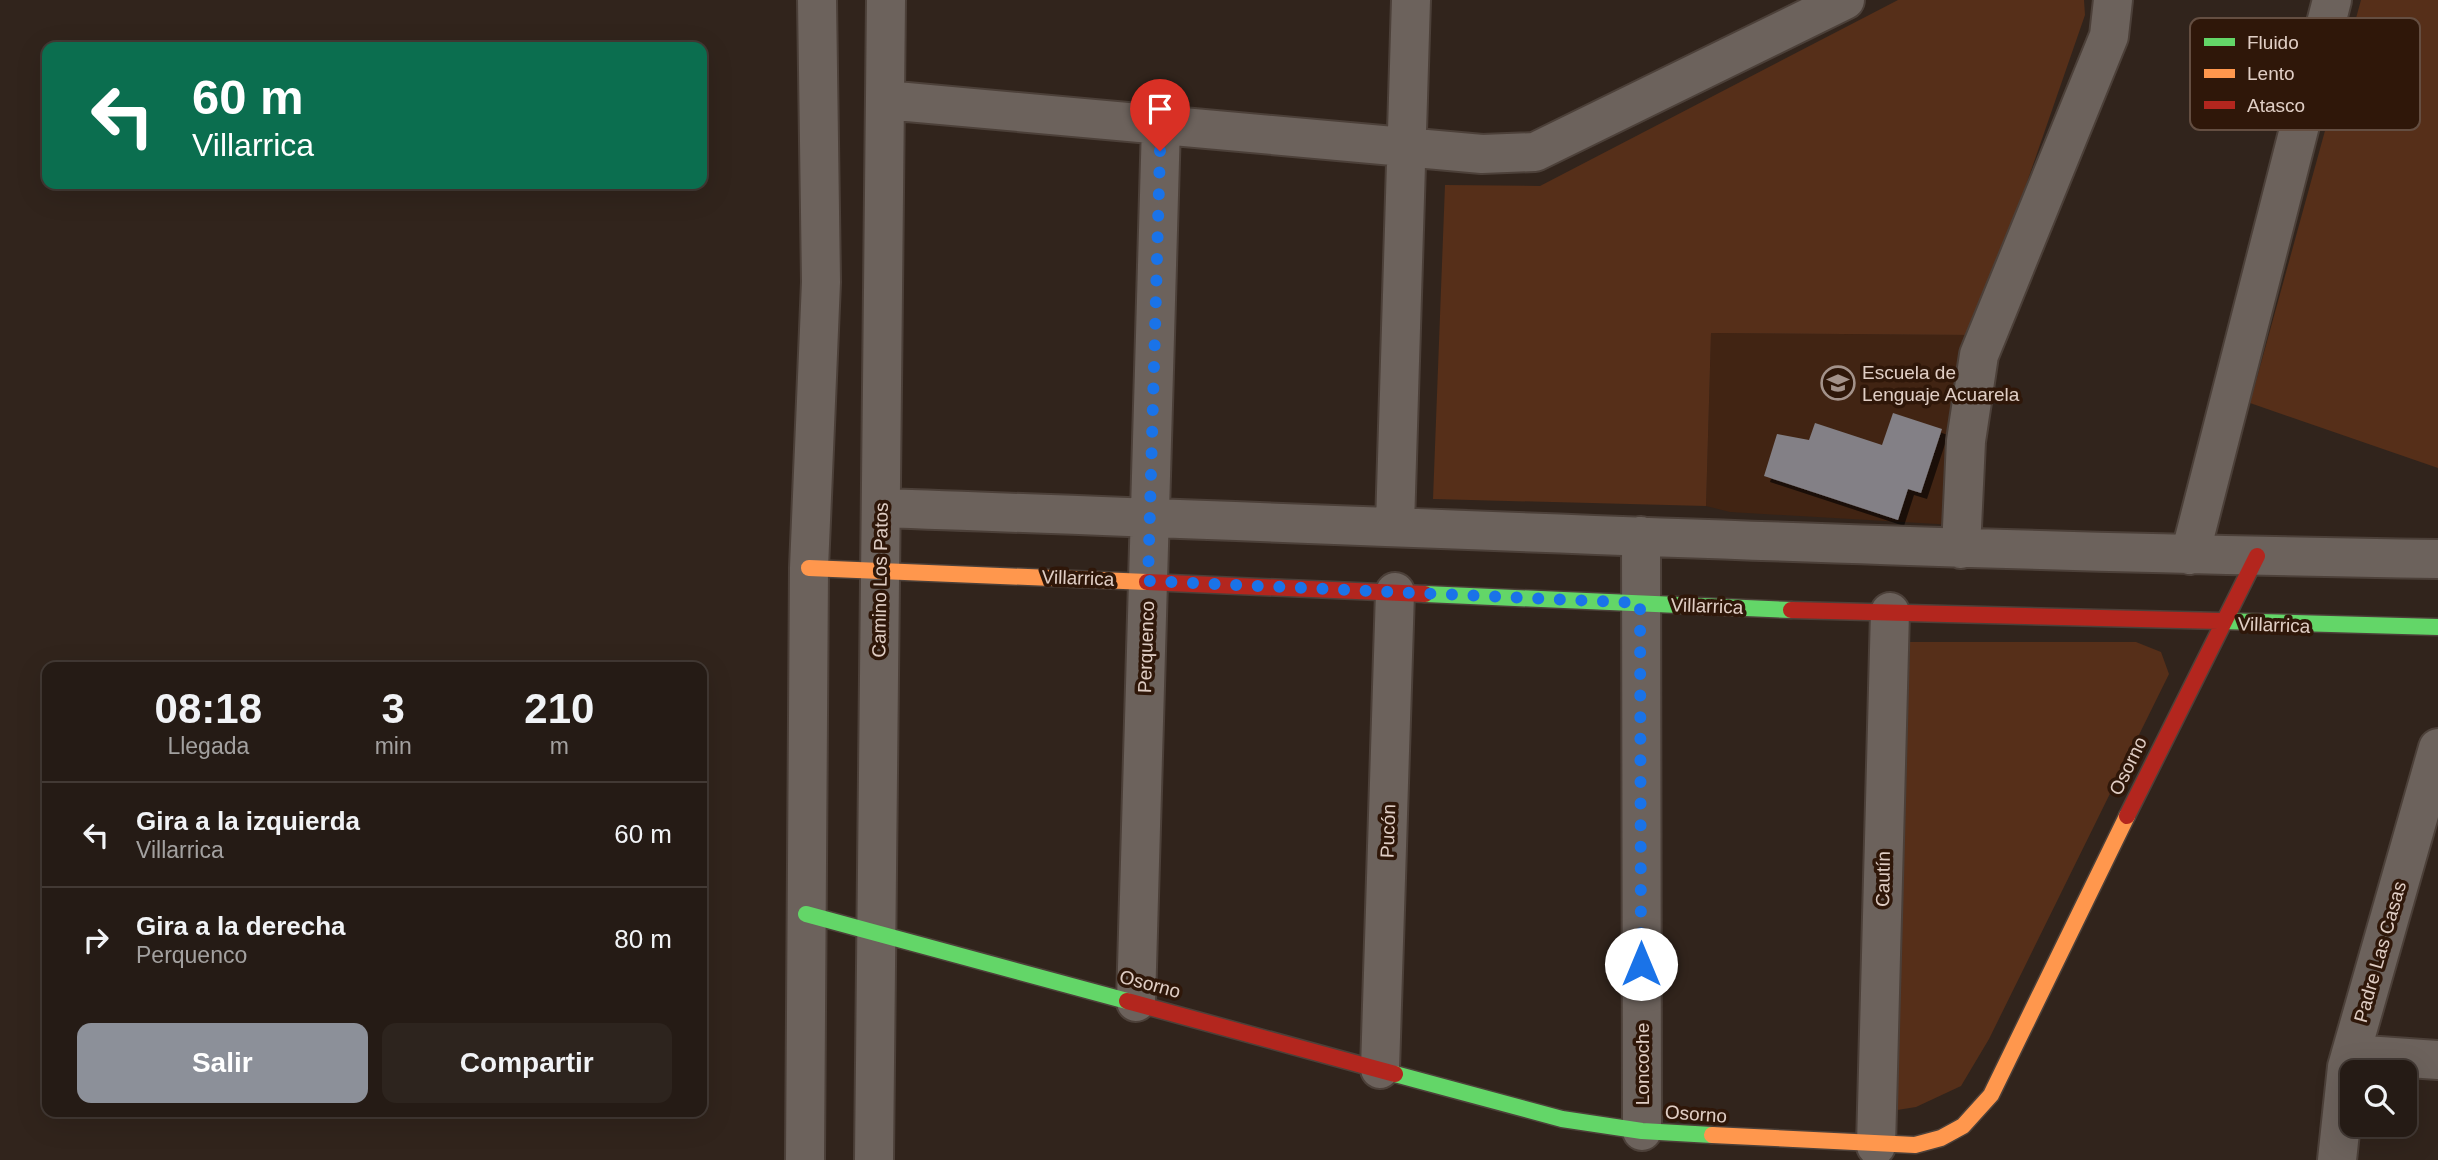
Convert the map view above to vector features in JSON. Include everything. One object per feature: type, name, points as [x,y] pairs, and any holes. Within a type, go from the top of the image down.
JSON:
[{"type":"street","points":[[805,1160],[809,568],[821,282],[817,0]]},
{"type":"street","name":"Camino Los Patos","points":[[874,1160],[886,0]]},
{"type":"street","points":[[1395,525],[1412,0]]},
{"type":"street","points":[[885,100],[1406,147],[1482,153],[1535,152],[1845,0]]},
{"type":"street","points":[[1961,549],[1966,441],[1979,355],[2109,36],[2113,0]]},
{"type":"street","points":[[2327,18],[2332,0]]},
{"type":"street","name":"Perquenco","points":[[1136,1002],[1161,125]]},
{"type":"street","points":[[2190,555],[2299,130]]},
{"type":"street","points":[[881,508],[1395,525],[1961,549],[2438,559]]},
{"type":"street","name":"Loncoche","points":[[1641,536],[1642,1131]]},
{"type":"street","name":"Osorno","points":[[806,914],[1562,1119],[1642,1131],[1876,1146],[1924,1145],[1946,1138],[1964,1127],[1991,1095],[2221,623],[2257,556]]},
{"type":"street","name":"Villarrica","points":[[809,568],[1640,603],[2221,623],[2438,627]]},
{"type":"street","name":"Pucón","points":[[1380,1069],[1395,592]]},
{"type":"street","name":"Cautín","points":[[1876,1146],[1890,612]]},
{"type":"street","name":"Padre Las Casas","points":[[2337,1160],[2342,1102],[2351,1054],[2431,803],[2438,748]]},
{"type":"street","points":[[2351,1054],[2438,1060]]},
{"type":"shaded area","points":[[1898,0],[2084,0],[2085,15],[1974,335],[1711,333],[1706,506],[1433,499],[1445,185],[1540,186]]},
{"type":"shaded area","points":[[2361,0],[2438,0],[2438,468],[2250,403],[2325,130],[2420,130],[2420,18],[2356,18]]},
{"type":"shaded area","name":"Escuela de Lenguaje Acuarela","points":[[1711,333],[1974,335],[1954,525],[1730,512],[1706,506]]},
{"type":"shaded area","points":[[1910,642],[2136,642],[2161,652],[2169,674],[1989,1039],[1961,1086],[1916,1107],[1891,1111]]},
{"type":"building","points":[[1893,413],[1942,429],[1921,493],[1908,489],[1898,520],[1764,476],[1777,434],[1809,440],[1815,423],[1882,445]]},
{"type":"traffic: fast","points":[[1425,594],[1791,610]]},
{"type":"traffic: fast","points":[[2220,621],[2438,627]]},
{"type":"traffic: fast","points":[[806,914],[1127,1001]]},
{"type":"traffic: fast","points":[[1395,1074],[1562,1119],[1642,1131],[1712,1135]]},
{"type":"traffic: slow","points":[[809,568],[1147,582]]},
{"type":"traffic: slow","points":[[1712,1135],[1915,1145],[1941,1138],[1963,1126],[1991,1095],[2127,816]]},
{"type":"traffic: jam","points":[[2127,816],[2257,556]]},
{"type":"traffic: jam","points":[[1147,582],[1425,594]]},
{"type":"traffic: jam","points":[[1791,610],[2220,621]]},
{"type":"traffic: jam","points":[[1127,1001],[1395,1074]]},
{"type":"place","name":"Escuela de Lenguaje Acuarela","points":[[1838,383]]},
{"type":"route","points":[[1160,151],[1148,581],[1640,603],[1641,964]]}]
